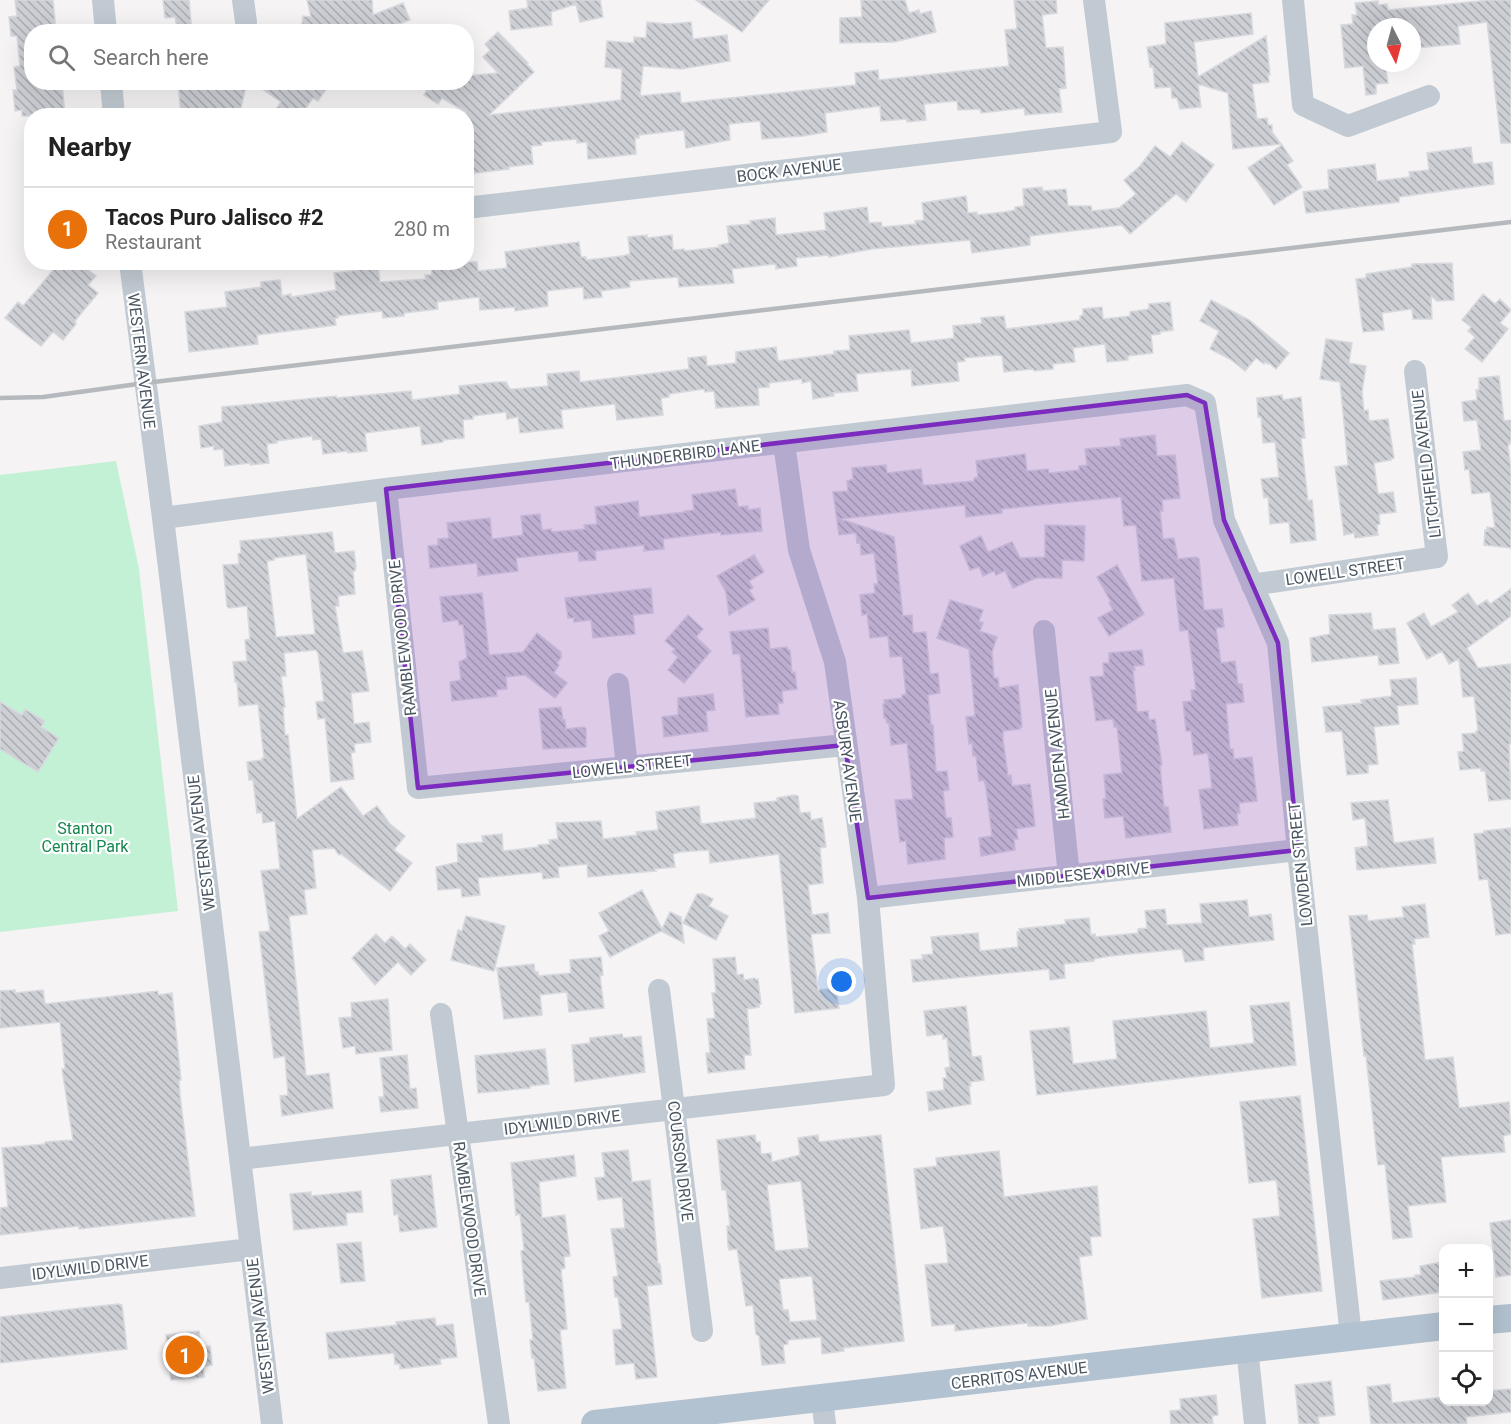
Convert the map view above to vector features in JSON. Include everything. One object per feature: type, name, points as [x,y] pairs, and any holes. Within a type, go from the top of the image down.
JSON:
[{"type":"main road","points":[[1493,1320],[1511,1318]]},
{"type":"main road","name":"CERRITOS AVENUE","points":[[595,1424],[824,1411],[1247,1348],[1439,1326]]},
{"type":"street","points":[[103,0],[105,24]]},
{"type":"street","points":[[243,0],[246,22]]},
{"type":"street","name":"BOCK AVENUE","points":[[474,207],[1111,132],[1094,0]]},
{"type":"street","points":[[1293,0],[1303,105],[1348,126],[1429,96]]},
{"type":"street","points":[[112,90],[113,108]]},
{"type":"street","name":"WESTERN AVENUE","points":[[131,270],[272,1424]]},
{"type":"street","name":"LITCHFIELD AVENUE","points":[[1415,371],[1437,557]]},
{"type":"street","name":"THUNDERBIRD LANE","points":[[163,518],[386,489],[1187,395],[1205,403]]},
{"type":"street","name":"LOWDEN STREET","points":[[1205,403],[1224,520],[1278,643],[1351,1336]]},
{"type":"street","name":"ASBURY AVENUE","points":[[784,443],[799,550],[835,662],[868,898],[884,1085]]},
{"type":"street","name":"RAMBLEWOOD DRIVE","points":[[386,489],[418,788]]},
{"type":"street","name":"LOWELL STREET","points":[[1252,585],[1437,557]]},
{"type":"street","name":"HAMDEN AVENUE","points":[[1044,631],[1069,876]]},
{"type":"street","points":[[618,684],[627,767]]},
{"type":"street","name":"LOWELL STREET","points":[[418,788],[845,745]]},
{"type":"street","name":"MIDDLESEX DRIVE","points":[[868,898],[1298,850]]},
{"type":"street","name":"COURSON DRIVE","points":[[660,990],[702,1331]]},
{"type":"street","name":"RAMBLEWOOD DRIVE","points":[[441,1014],[499,1424]]},
{"type":"street","name":"IDYLWILD DRIVE","points":[[240,1159],[884,1085]]},
{"type":"street","name":"IDYLWILD DRIVE","points":[[0,1278],[251,1249]]},
{"type":"street","points":[[1247,1348],[1256,1424]]},
{"type":"highlighted area","points":[[1187,395],[1205,403],[1224,520],[1278,643],[1298,850],[868,898],[845,745],[418,788],[386,489]]},
{"type":"green space","name":"Stanton Central Park","points":[[116,461],[139,569],[178,911],[0,932],[0,475]]},
{"type":"building","points":[[15,0],[53,0],[55,24],[24,24],[24,90],[63,90],[64,108],[24,108],[24,116],[22,116],[22,110],[15,111],[13,90],[17,90],[14,67],[20,66],[17,36],[11,36],[9,17],[17,16]]},
{"type":"building","points":[[163,0],[189,0],[191,24],[176,24],[175,17],[165,18]]},
{"type":"building","points":[[307,0],[372,0],[373,15],[403,3],[410,20],[399,24],[302,24],[303,16],[311,17]]},
{"type":"building","points":[[527,0],[600,0],[603,17],[580,22],[576,4],[551,12],[552,25],[511,30],[509,11],[528,8]]},
{"type":"building","points":[[696,0],[769,0],[742,32]]},
{"type":"building","points":[[861,0],[905,0],[909,13],[919,10],[920,14],[931,11],[936,32],[894,42],[840,43],[840,18],[862,17]]},
{"type":"building","points":[[1014,0],[1056,0],[1057,13],[1042,15],[1046,48],[1063,47],[1066,88],[1059,89],[1062,112],[1025,115],[1024,108],[981,113],[980,109],[958,110],[957,101],[924,104],[926,120],[907,122],[907,119],[881,121],[880,106],[825,113],[827,132],[803,136],[762,139],[760,121],[729,124],[730,140],[686,148],[684,130],[639,135],[639,138],[635,138],[636,154],[609,157],[588,159],[587,142],[577,143],[577,139],[541,142],[542,145],[531,146],[533,164],[474,173],[474,108],[459,108],[442,98],[438,104],[424,95],[426,90],[474,90],[474,75],[498,73],[483,57],[490,50],[485,44],[498,32],[534,72],[489,115],[621,100],[622,69],[605,67],[607,41],[634,43],[634,37],[646,38],[647,22],[669,24],[691,22],[693,39],[727,35],[730,61],[681,69],[643,66],[640,96],[680,92],[681,103],[856,85],[855,73],[878,70],[879,80],[1009,66],[1005,30],[1017,29]]},
{"type":"building","points":[[1511,0],[1511,143],[1501,143],[1487,22],[1458,26],[1460,44],[1421,47],[1421,18],[1367,18],[1367,72],[1386,72],[1388,83],[1376,84],[1376,94],[1366,95],[1363,66],[1345,68],[1341,25],[1353,24],[1352,15],[1357,15],[1355,3],[1378,1],[1378,5],[1387,4],[1388,10]]},
{"type":"building","points":[[1251,13],[1253,34],[1194,42],[1198,77],[1266,36],[1269,82],[1252,84],[1257,119],[1267,118],[1268,125],[1272,125],[1272,132],[1281,144],[1233,149],[1228,93],[1198,84],[1201,107],[1180,109],[1177,98],[1172,98],[1171,87],[1155,88],[1153,66],[1150,67],[1147,47],[1166,44],[1165,23]]},
{"type":"building","points":[[179,90],[245,90],[241,108],[180,108]]},
{"type":"building","points":[[264,90],[326,90],[318,101],[313,98],[306,108],[277,108],[281,102]]},
{"type":"building","points":[[1182,142],[1214,165],[1186,202],[1176,194],[1130,234],[1122,225],[1030,236],[1030,245],[972,253],[970,240],[872,249],[829,257],[829,255],[796,258],[797,266],[776,269],[776,264],[732,269],[734,283],[679,287],[678,277],[629,281],[630,287],[601,291],[602,297],[584,299],[583,287],[547,291],[548,306],[515,311],[515,307],[480,310],[479,297],[437,302],[438,309],[404,313],[404,316],[383,318],[382,311],[338,316],[335,318],[336,325],[257,335],[258,344],[189,352],[185,312],[227,307],[225,292],[261,287],[261,282],[280,280],[282,296],[291,294],[291,297],[336,290],[334,273],[379,270],[380,282],[426,279],[425,275],[432,275],[432,270],[474,270],[474,262],[477,262],[478,271],[507,268],[505,252],[579,242],[581,257],[586,257],[586,260],[622,256],[630,254],[628,237],[647,235],[647,238],[672,235],[673,250],[720,247],[719,245],[729,243],[727,226],[751,224],[750,221],[775,218],[776,235],[826,230],[824,213],[867,207],[869,223],[881,222],[882,227],[916,224],[915,221],[924,220],[922,203],[966,196],[968,213],[977,212],[977,215],[1004,212],[1024,206],[1023,189],[1042,187],[1043,191],[1066,189],[1068,206],[1091,206],[1092,211],[1119,208],[1136,194],[1124,180],[1140,166],[1155,146],[1170,157]]},
{"type":"building","points":[[1282,145],[1293,161],[1287,165],[1302,187],[1274,205],[1248,168]]},
{"type":"building","points":[[1471,147],[1473,164],[1492,162],[1494,184],[1399,197],[1399,202],[1306,213],[1303,192],[1329,189],[1328,170],[1375,164],[1377,181],[1410,177],[1409,172],[1429,170],[1427,153]]},
{"type":"building","points":[[1452,263],[1454,300],[1437,301],[1431,296],[1432,319],[1413,319],[1412,309],[1382,313],[1384,330],[1363,332],[1356,279],[1366,278],[1366,274],[1412,267],[1412,264]]},
{"type":"building","points":[[53,270],[89,270],[96,276],[88,285],[98,293],[63,340],[53,332],[41,346],[5,318],[18,302],[23,306]]},
{"type":"building","points":[[1483,294],[1495,304],[1500,299],[1511,310],[1500,323],[1508,329],[1482,362],[1465,349],[1475,337],[1468,331],[1471,327],[1462,320]]},
{"type":"building","points":[[1211,300],[1249,320],[1289,353],[1276,369],[1269,363],[1264,364],[1256,358],[1245,371],[1230,359],[1210,349],[1219,331],[1200,321]]},
{"type":"building","points":[[1170,302],[1173,330],[1151,335],[1153,353],[1128,356],[1128,360],[1107,362],[1105,344],[1073,348],[1075,362],[1053,364],[1053,369],[1034,371],[1033,369],[1004,372],[1002,356],[998,355],[964,358],[965,361],[957,362],[959,381],[912,386],[911,369],[856,374],[858,391],[833,393],[834,396],[813,399],[811,381],[802,383],[802,379],[769,383],[769,387],[758,388],[759,405],[716,408],[714,391],[705,392],[704,389],[669,394],[669,397],[661,398],[663,415],[617,420],[615,404],[561,410],[563,428],[520,433],[518,417],[507,419],[506,412],[473,416],[473,419],[463,420],[464,438],[422,445],[420,426],[365,433],[367,451],[348,453],[348,451],[323,454],[321,439],[313,440],[312,436],[277,441],[277,443],[267,444],[269,463],[250,465],[250,463],[225,466],[223,449],[214,450],[214,446],[201,448],[199,426],[222,422],[222,407],[411,391],[412,400],[460,394],[459,386],[497,382],[506,382],[510,389],[548,386],[547,374],[579,371],[580,382],[689,369],[688,358],[706,356],[707,366],[736,363],[736,352],[776,347],[778,361],[850,350],[849,336],[909,330],[911,343],[954,338],[953,326],[982,323],[981,318],[1004,316],[1006,329],[1080,320],[1083,309],[1102,307],[1103,319],[1130,316],[1130,312],[1149,309],[1149,304]]},
{"type":"building","points":[[1326,339],[1352,343],[1349,363],[1366,366],[1362,392],[1364,411],[1368,410],[1369,421],[1388,419],[1394,458],[1374,463],[1378,494],[1393,492],[1396,512],[1379,514],[1378,535],[1355,538],[1354,533],[1344,535],[1335,467],[1348,465],[1340,382],[1320,379]]},
{"type":"building","points":[[1499,376],[1504,421],[1511,420],[1511,442],[1508,446],[1511,470],[1511,548],[1484,545],[1485,530],[1487,531],[1487,527],[1495,528],[1490,492],[1472,494],[1469,469],[1465,470],[1463,452],[1481,450],[1477,420],[1464,421],[1462,402],[1477,400],[1476,390],[1479,390],[1479,378]]},
{"type":"building","points":[[1282,395],[1283,400],[1301,397],[1305,438],[1301,438],[1308,501],[1312,500],[1316,540],[1291,543],[1289,522],[1270,524],[1268,497],[1264,498],[1261,479],[1279,477],[1275,442],[1263,443],[1257,398]]},
{"type":"building","points":[[1155,435],[1157,456],[1175,455],[1180,498],[1162,500],[1163,511],[1160,511],[1163,539],[1174,538],[1178,559],[1196,557],[1199,559],[1204,610],[1222,609],[1224,627],[1216,628],[1221,663],[1235,661],[1238,684],[1242,684],[1244,702],[1226,704],[1230,749],[1233,749],[1234,759],[1252,757],[1257,801],[1239,803],[1238,825],[1204,829],[1199,790],[1212,788],[1208,753],[1194,755],[1191,731],[1186,731],[1183,702],[1192,701],[1191,690],[1196,690],[1188,630],[1180,631],[1174,578],[1142,581],[1136,525],[1124,526],[1121,497],[1002,509],[1002,513],[966,517],[965,505],[841,519],[894,537],[903,616],[912,615],[913,633],[926,632],[930,674],[938,673],[940,693],[928,695],[931,725],[933,725],[936,772],[947,771],[949,790],[943,791],[946,818],[951,818],[953,837],[944,838],[945,859],[908,864],[906,841],[900,842],[895,800],[913,799],[907,743],[891,745],[889,723],[884,718],[883,704],[885,704],[884,700],[902,698],[902,695],[906,694],[902,656],[890,657],[888,636],[870,638],[867,614],[862,615],[860,595],[875,593],[874,584],[878,584],[874,553],[861,555],[860,542],[857,543],[856,533],[839,535],[833,492],[848,491],[847,481],[853,479],[852,468],[886,465],[887,473],[921,469],[923,485],[974,481],[974,478],[978,477],[976,461],[1025,454],[1027,471],[1048,469],[1049,473],[1079,470],[1079,466],[1087,465],[1085,449],[1121,446],[1120,439]]},
{"type":"building","points":[[735,489],[738,507],[748,506],[748,510],[760,508],[762,531],[721,535],[721,532],[663,539],[664,549],[644,551],[644,545],[595,551],[596,560],[579,561],[578,551],[516,558],[518,571],[478,576],[477,563],[430,568],[428,546],[438,545],[438,539],[449,538],[447,523],[490,518],[492,539],[523,535],[521,516],[540,514],[542,530],[551,529],[552,532],[585,529],[584,525],[597,524],[595,507],[638,501],[639,517],[685,512],[694,510],[692,495]]},
{"type":"building","points":[[1045,525],[1085,526],[1084,561],[1062,560],[1062,578],[1036,578],[1013,588],[1005,571],[996,575],[994,571],[983,576],[979,567],[970,570],[960,546],[981,536],[988,552],[1012,542],[1020,558],[1045,557]]},
{"type":"building","points":[[332,532],[335,553],[354,551],[355,594],[338,596],[339,606],[335,606],[343,653],[362,651],[369,691],[351,693],[354,724],[369,722],[371,742],[354,744],[355,752],[351,753],[354,779],[331,782],[325,718],[318,719],[316,702],[324,701],[318,653],[316,650],[284,653],[286,676],[281,676],[285,707],[283,707],[285,735],[288,735],[297,819],[341,787],[363,816],[377,806],[390,824],[405,836],[394,850],[412,863],[390,891],[341,854],[339,855],[334,848],[312,850],[316,888],[304,890],[307,914],[289,916],[306,1076],[329,1073],[333,1108],[282,1116],[280,1096],[288,1095],[285,1056],[274,1058],[259,932],[270,931],[261,871],[280,869],[275,821],[263,823],[262,812],[257,813],[253,780],[249,780],[247,762],[264,758],[258,704],[239,706],[237,682],[235,682],[233,662],[247,661],[245,640],[250,639],[247,606],[229,608],[227,606],[223,565],[239,564],[240,541]],"holes":[[[306,554],[315,634],[276,637],[267,561]]]},
{"type":"building","points":[[754,555],[764,572],[749,581],[753,588],[749,590],[755,600],[729,615],[726,592],[717,576]]},
{"type":"building","points":[[1117,565],[1144,614],[1109,636],[1098,618],[1113,610],[1097,577]]},
{"type":"building","points":[[651,588],[653,613],[633,615],[635,634],[593,638],[591,620],[574,622],[574,618],[568,618],[565,598]]},
{"type":"building","points":[[1511,589],[1511,616],[1467,648],[1478,668],[1511,664],[1511,744],[1509,744],[1511,799],[1489,801],[1485,771],[1481,771],[1481,768],[1460,770],[1458,752],[1464,751],[1462,734],[1478,731],[1474,696],[1463,697],[1459,659],[1449,664],[1442,651],[1427,659],[1407,623],[1424,613],[1431,627],[1458,612],[1452,605],[1468,593],[1477,606],[1487,600],[1490,604]]},
{"type":"building","points":[[482,593],[489,655],[523,652],[537,633],[561,652],[561,658],[557,663],[559,665],[554,673],[567,683],[555,698],[525,675],[506,677],[507,689],[496,690],[497,696],[452,701],[450,682],[461,680],[459,662],[467,658],[463,625],[459,625],[458,620],[443,622],[440,597]]},
{"type":"building","points":[[950,600],[983,610],[979,621],[983,623],[980,631],[997,637],[992,652],[994,678],[998,678],[999,688],[1018,685],[1022,727],[1003,731],[1003,740],[1008,776],[1011,775],[1012,786],[1030,784],[1035,826],[1016,829],[1018,839],[1014,839],[1015,850],[981,856],[979,838],[992,836],[984,780],[979,781],[976,756],[973,756],[972,743],[969,744],[966,717],[975,716],[969,649],[937,638]]},
{"type":"building","points":[[1371,613],[1373,630],[1395,628],[1399,663],[1379,665],[1378,655],[1312,662],[1310,638],[1330,634],[1329,615]]},
{"type":"building","points":[[688,615],[703,629],[696,637],[711,651],[684,683],[668,670],[678,657],[672,652],[675,649],[665,641]]},
{"type":"building","points":[[768,628],[770,649],[787,647],[790,650],[792,673],[795,672],[797,689],[782,691],[783,703],[778,703],[779,714],[746,717],[740,654],[733,654],[730,632]]},
{"type":"building","points":[[1142,650],[1144,665],[1134,666],[1135,670],[1133,670],[1137,712],[1148,711],[1149,720],[1155,719],[1162,765],[1160,765],[1164,807],[1168,807],[1171,832],[1126,838],[1123,816],[1105,818],[1104,775],[1122,773],[1117,727],[1114,727],[1113,719],[1096,721],[1090,677],[1104,676],[1103,663],[1109,663],[1109,653]]},
{"type":"building","points":[[1416,678],[1418,704],[1397,706],[1399,724],[1374,727],[1378,764],[1368,765],[1368,773],[1347,775],[1342,731],[1326,732],[1323,707],[1362,703],[1361,700],[1392,696],[1390,680]]},
{"type":"building","points":[[713,694],[715,710],[706,711],[708,731],[664,737],[662,717],[678,715],[678,698]]},
{"type":"building","points":[[0,702],[22,715],[25,709],[45,721],[41,727],[59,738],[38,772],[0,749]]},
{"type":"building","points":[[561,707],[566,729],[584,727],[586,729],[586,747],[543,749],[539,709]]},
{"type":"building","points":[[798,796],[800,813],[810,812],[811,820],[822,818],[826,847],[820,848],[823,883],[808,885],[812,915],[828,913],[830,933],[811,934],[818,990],[836,988],[839,1008],[795,1013],[779,854],[710,863],[709,850],[680,852],[673,854],[675,867],[654,869],[656,871],[588,877],[587,864],[558,867],[559,877],[543,879],[542,872],[478,878],[480,895],[462,897],[461,888],[438,890],[436,867],[458,862],[457,844],[483,842],[482,836],[502,834],[503,851],[550,844],[549,840],[558,839],[556,823],[601,821],[603,839],[637,835],[636,832],[658,830],[656,812],[699,806],[701,824],[756,818],[754,803],[777,801],[777,798]]},
{"type":"building","points":[[1388,800],[1394,843],[1433,838],[1436,863],[1357,870],[1355,848],[1368,846],[1365,818],[1353,820],[1351,803]]},
{"type":"building","points":[[1511,828],[1511,933],[1496,935],[1488,879],[1479,880],[1474,834]]},
{"type":"building","points":[[642,890],[662,929],[670,912],[681,917],[684,943],[661,931],[610,957],[599,936],[609,931],[599,913]]},
{"type":"building","points":[[697,894],[713,899],[709,906],[728,916],[716,940],[683,923]]},
{"type":"building","points":[[1247,900],[1249,917],[1271,914],[1274,940],[1203,948],[1204,960],[1185,962],[1182,949],[1110,956],[1094,959],[1094,961],[1064,964],[1065,978],[1050,980],[1049,969],[913,982],[911,960],[923,959],[922,955],[933,954],[931,937],[978,933],[980,951],[1018,947],[1017,932],[1020,932],[1019,929],[1066,924],[1065,920],[1089,918],[1091,935],[1095,934],[1096,937],[1138,933],[1138,929],[1147,928],[1145,911],[1165,909],[1167,925],[1202,923],[1200,904]]},
{"type":"building","points":[[1425,904],[1429,937],[1414,939],[1415,944],[1412,944],[1425,1060],[1453,1057],[1459,1108],[1509,1102],[1511,1134],[1503,1136],[1505,1152],[1441,1157],[1446,1202],[1408,1206],[1412,1237],[1393,1239],[1385,1164],[1378,1165],[1349,916],[1367,915],[1368,921],[1404,917],[1402,907]]},
{"type":"building","points":[[466,916],[505,926],[494,971],[451,960],[458,930],[462,931]]},
{"type":"building","points":[[376,934],[385,943],[392,936],[405,949],[410,944],[426,960],[411,975],[398,962],[375,985],[352,958]]},
{"type":"building","points":[[601,957],[603,975],[600,976],[604,1008],[569,1012],[567,992],[540,995],[542,1015],[504,1019],[497,968],[534,964],[538,976],[571,973],[570,960]]},
{"type":"building","points":[[735,957],[737,975],[743,974],[744,980],[758,979],[761,1004],[759,1007],[747,1009],[751,1055],[744,1055],[745,1069],[708,1073],[706,1053],[710,1053],[707,1019],[715,1018],[712,993],[716,993],[713,959]]},
{"type":"building","points":[[15,990],[15,993],[43,990],[45,1004],[158,991],[158,995],[172,993],[181,1080],[179,1080],[180,1095],[195,1216],[0,1235],[0,1208],[8,1207],[2,1148],[73,1140],[62,1069],[65,1069],[60,1022],[0,1028],[0,991]]},
{"type":"building","points":[[388,999],[392,1050],[356,1054],[355,1046],[343,1048],[339,1018],[352,1017],[351,1003]]},
{"type":"building","points":[[1289,1002],[1296,1065],[1037,1095],[1030,1031],[1069,1027],[1073,1064],[1117,1059],[1113,1021],[1206,1011],[1210,1048],[1254,1043],[1250,1006]]},
{"type":"building","points":[[966,1006],[972,1057],[981,1056],[984,1080],[970,1082],[971,1104],[929,1111],[927,1092],[944,1090],[943,1078],[947,1078],[945,1068],[950,1067],[947,1038],[943,1039],[943,1034],[927,1036],[924,1011]]},
{"type":"building","points":[[622,1034],[623,1038],[641,1036],[645,1072],[575,1082],[572,1045],[590,1043],[590,1038]]},
{"type":"building","points":[[545,1049],[549,1084],[478,1093],[475,1056]]},
{"type":"building","points":[[407,1055],[410,1089],[416,1088],[418,1108],[381,1112],[379,1097],[384,1097],[380,1058]]},
{"type":"building","points":[[1300,1096],[1322,1291],[1262,1298],[1253,1219],[1280,1216],[1277,1185],[1276,1180],[1249,1183],[1240,1102]]},
{"type":"building","points":[[755,1135],[756,1142],[760,1142],[761,1154],[771,1153],[772,1162],[800,1155],[798,1138],[818,1135],[819,1142],[881,1135],[904,1341],[843,1348],[844,1351],[822,1354],[821,1337],[788,1340],[788,1344],[783,1345],[785,1363],[762,1365],[753,1305],[746,1306],[737,1249],[729,1250],[728,1246],[727,1226],[730,1226],[726,1190],[722,1190],[717,1140]],"holes":[[[801,1181],[809,1248],[775,1251],[767,1185]],[[812,1276],[817,1320],[790,1322],[788,1310],[783,1310],[779,1279]]]},
{"type":"building","points":[[628,1150],[632,1182],[650,1180],[662,1284],[647,1286],[657,1377],[636,1379],[634,1363],[616,1365],[613,1330],[622,1329],[618,1297],[615,1297],[613,1277],[618,1276],[611,1229],[625,1228],[622,1197],[598,1200],[595,1178],[605,1177],[602,1153]]},
{"type":"building","points":[[999,1151],[1004,1197],[1097,1186],[1101,1236],[1090,1237],[1092,1255],[1079,1257],[1087,1319],[1049,1326],[1028,1326],[1028,1323],[955,1331],[955,1324],[932,1326],[925,1265],[948,1263],[946,1243],[943,1226],[921,1229],[914,1169],[937,1166],[936,1158]]},
{"type":"building","points":[[574,1155],[576,1176],[539,1182],[542,1218],[565,1215],[570,1256],[564,1257],[565,1268],[561,1269],[567,1329],[560,1330],[566,1388],[538,1391],[530,1340],[533,1340],[529,1302],[526,1302],[520,1214],[516,1215],[511,1163]]},
{"type":"building","points":[[431,1175],[437,1227],[400,1232],[398,1214],[394,1215],[391,1180]]},
{"type":"building","points":[[361,1191],[363,1212],[346,1213],[347,1225],[294,1230],[290,1194],[311,1192],[311,1196]]},
{"type":"building","points":[[1511,1220],[1511,1275],[1496,1277],[1490,1223]]},
{"type":"building","points":[[361,1242],[365,1281],[341,1283],[337,1244]]},
{"type":"building","points":[[1439,1263],[1439,1293],[1383,1300],[1380,1281],[1421,1275],[1420,1266]]},
{"type":"building","points":[[122,1305],[127,1349],[0,1363],[0,1317]]},
{"type":"building","points":[[435,1318],[436,1326],[453,1324],[457,1357],[440,1359],[441,1364],[400,1369],[400,1364],[395,1364],[394,1353],[329,1359],[326,1333]]},
{"type":"building","points":[[199,1331],[201,1347],[210,1346],[212,1365],[203,1366],[204,1377],[171,1380],[166,1335]]},
{"type":"building","points":[[1331,1381],[1335,1415],[1318,1417],[1319,1424],[1299,1424],[1295,1385]]},
{"type":"building","points":[[1390,1384],[1392,1403],[1439,1397],[1439,1406],[1493,1406],[1493,1391],[1511,1389],[1511,1412],[1466,1417],[1467,1424],[1371,1424],[1367,1387]]},
{"type":"building","points":[[1216,1395],[1218,1415],[1212,1416],[1213,1424],[1171,1424],[1170,1411],[1181,1410],[1180,1399]]},
{"type":"railway","points":[[0,398],[43,397],[145,383],[1511,222]]},
{"type":"place","name":"Tacos Puro Jalisco #2","points":[[185,1355]]}]
